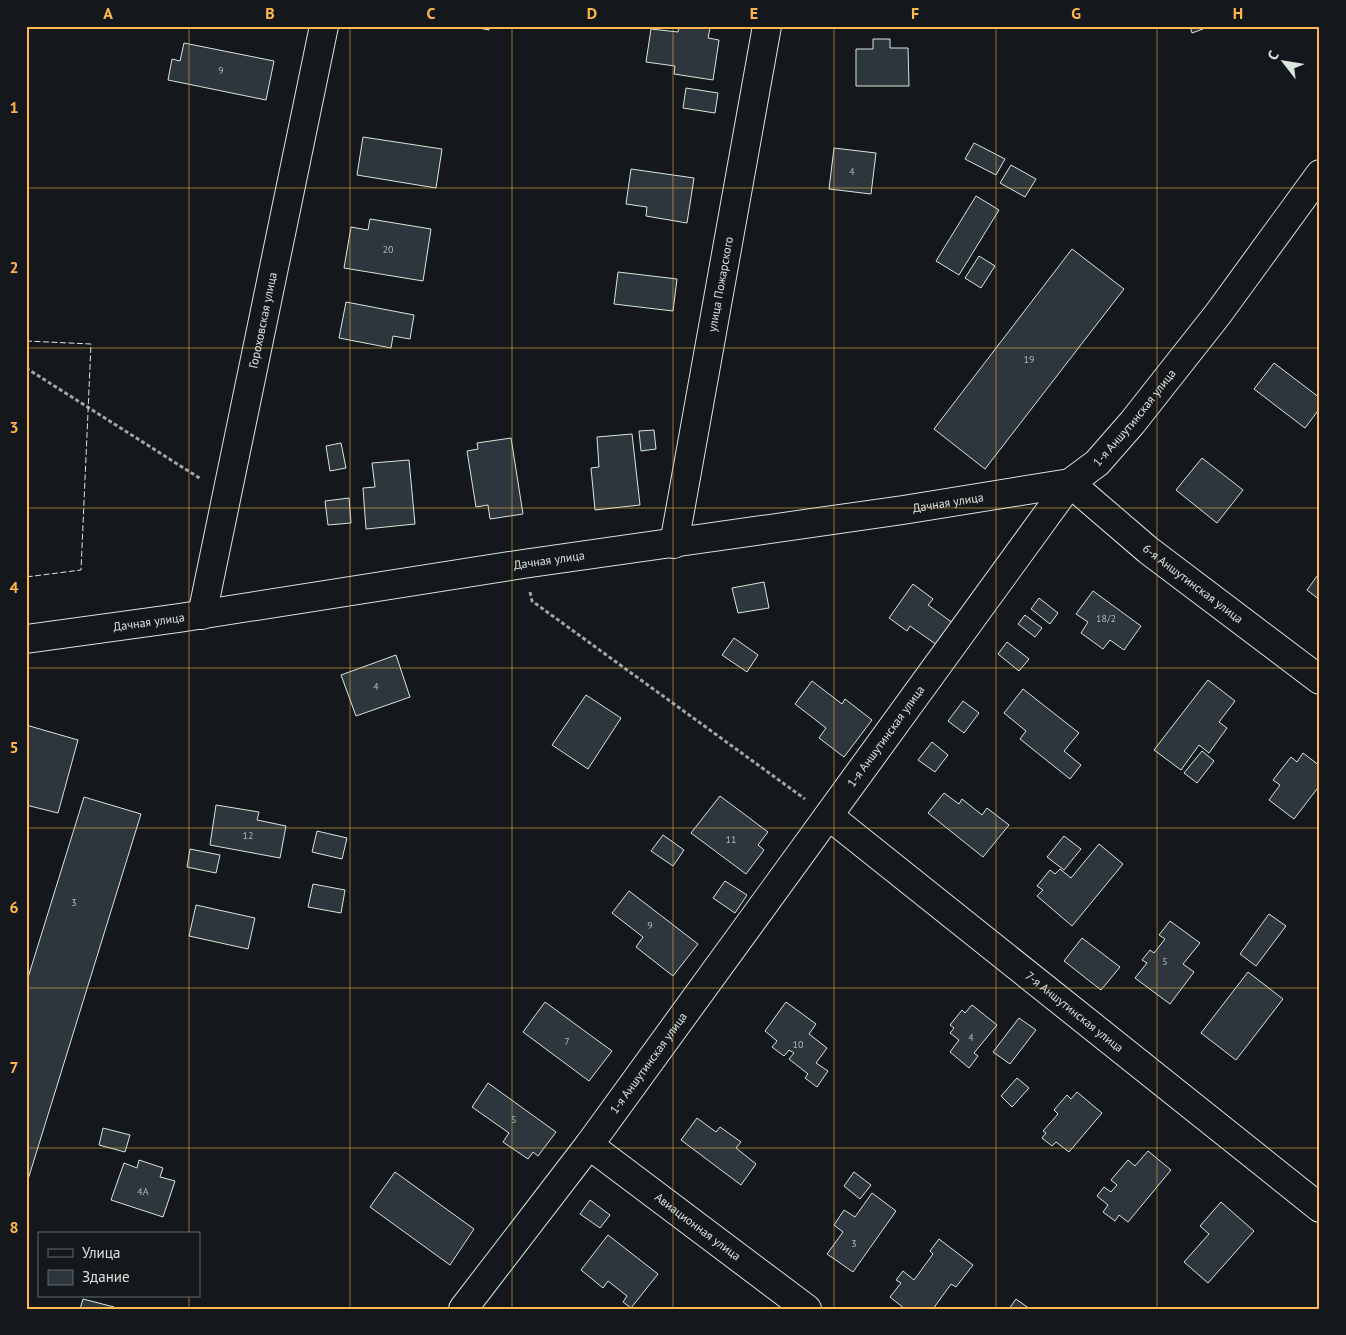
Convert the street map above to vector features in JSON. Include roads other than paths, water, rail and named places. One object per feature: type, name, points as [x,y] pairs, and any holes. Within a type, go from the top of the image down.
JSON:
[{"type":"street","name":"Гороховская улица","points":[[202,615],[324,26]]},
{"type":"street","name":"улица Пожарского","points":[[674,544],[767,26]]},
{"type":"street","name":"1-я Аншутинская улица","points":[[463,1309],[590,1145],[1070,483],[1097,463],[1132,423],[1218,314],[1320,174]]},
{"type":"street","name":"Дачная улица","points":[[26,639],[202,615],[523,564],[674,544],[1070,483]]},
{"type":"street","name":"6-я Аншутинская улица","points":[[1070,483],[1148,550],[1320,680]]},
{"type":"street","name":"7-я Аншутинская улица","points":[[830,816],[1320,1208]]},
{"type":"street","name":"Авиационная улица","points":[[590,1145],[808,1309]]}]
